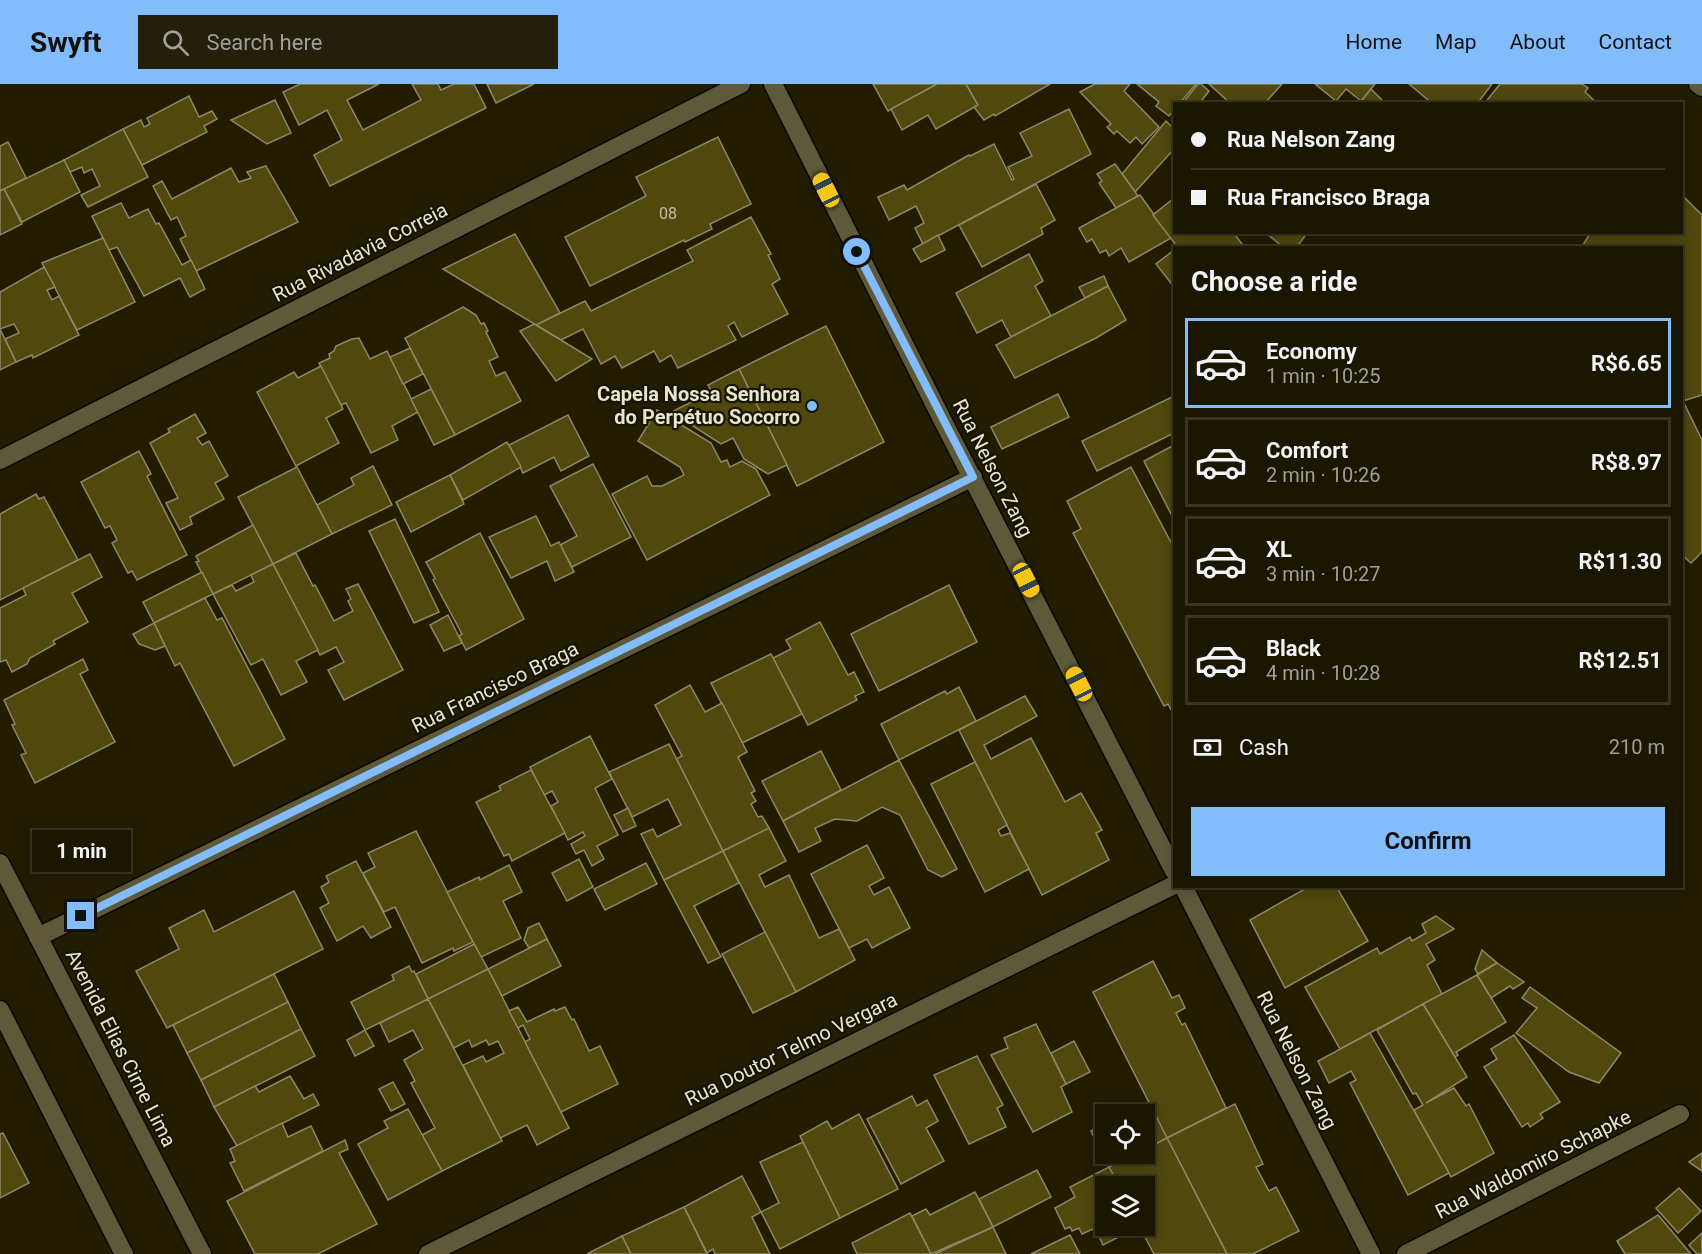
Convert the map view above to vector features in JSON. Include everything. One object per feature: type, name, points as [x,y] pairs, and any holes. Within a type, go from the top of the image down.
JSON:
[{"type":"street","name":"Rua Rivadavia Correia","points":[[0,460],[741,84]]},
{"type":"street","name":"Rua Nelson Zang","points":[[773,84],[1173,869]]},
{"type":"street","points":[[1698,84],[1702,87]]},
{"type":"street","name":"Rua Francisco Braga","points":[[38,937],[973,477]]},
{"type":"street","name":"Avenida Elias Cirne Lima","points":[[0,863],[202,1254]]},
{"type":"street","name":"Rua Doutor Telmo Vergara","points":[[428,1254],[1173,885]]},
{"type":"street","name":"Rua Nelson Zang","points":[[1184,888],[1371,1254]]},
{"type":"street","points":[[0,1010],[124,1254]]},
{"type":"street","name":"Rua Waldomiro Schapke","points":[[1406,1254],[1680,1114]]},
{"type":"building","points":[[300,84],[379,84],[347,100],[363,130],[421,100],[412,84],[438,84],[441,90],[454,84],[474,84],[486,108],[330,186],[314,155],[342,140],[327,110],[299,125],[283,92]]},
{"type":"building","points":[[487,84],[534,84],[496,103]]},
{"type":"building","points":[[873,84],[937,84],[888,111]]},
{"type":"building","points":[[937,84],[966,84],[978,105],[936,129],[928,115],[902,130],[891,109]]},
{"type":"building","points":[[966,84],[1050,84],[984,120],[974,107],[978,105]]},
{"type":"building","points":[[1095,84],[1130,84],[1124,91],[1159,127],[1142,144],[1136,137],[1130,143],[1117,131],[1114,134],[1107,127],[1111,124],[1080,92]]},
{"type":"building","points":[[1137,84],[1196,84],[1181,102],[1173,102],[1173,111],[1169,116],[1156,106],[1159,102]]},
{"type":"building","points":[[1198,84],[1209,91],[1201,102],[1184,102]]},
{"type":"building","points":[[1209,84],[1282,84],[1266,102],[1229,102]]},
{"type":"building","points":[[1315,84],[1375,84],[1361,101],[1346,89],[1336,101]]},
{"type":"building","points":[[1409,84],[1492,84],[1478,102],[1431,102]]},
{"type":"building","points":[[1500,84],[1582,84],[1588,88],[1585,92],[1596,102],[1486,102]]},
{"type":"building","points":[[1371,89],[1384,102],[1361,102]]},
{"type":"building","points":[[189,96],[199,117],[212,111],[217,119],[204,126],[207,132],[142,165],[123,129],[141,120],[144,127],[150,124],[147,118]]},
{"type":"building","points":[[275,100],[291,133],[267,144],[231,120]]},
{"type":"building","points":[[1069,109],[1091,154],[923,244],[915,228],[924,223],[916,206],[889,220],[878,197],[904,185],[907,190],[969,155],[994,144],[1012,180],[1014,179],[1008,167],[1032,156],[1020,133]]},
{"type":"building","points":[[1166,121],[1173,128],[1173,150],[1135,192],[1122,174]]},
{"type":"building","points":[[123,129],[148,177],[88,207],[81,195],[100,186],[92,169],[84,173],[82,167],[70,172],[64,160]]},
{"type":"building","points":[[718,137],[751,204],[710,224],[712,229],[685,242],[684,240],[590,286],[565,237],[646,196],[636,177]]},
{"type":"building","points":[[8,142],[26,178],[0,191],[0,146]]},
{"type":"building","points":[[64,160],[80,192],[22,222],[4,189]]},
{"type":"building","points":[[1115,164],[1138,196],[1116,208],[1099,183],[1102,181],[1097,174]]},
{"type":"building","points":[[266,166],[298,222],[196,271],[180,239],[186,236],[177,217],[171,220],[153,186],[162,181],[172,199],[231,168],[239,182],[251,178],[247,172]]},
{"type":"building","points":[[1036,184],[1055,220],[1041,228],[1043,234],[982,267],[959,225]]},
{"type":"building","points":[[4,189],[22,224],[0,235],[0,191]]},
{"type":"building","points":[[1140,195],[1171,238],[1129,262],[1121,248],[1109,256],[1106,250],[1100,253],[1092,239],[1087,242],[1079,228]]},
{"type":"building","points":[[1683,196],[1702,215],[1702,395],[1683,401],[1683,246],[1582,246],[1590,234],[1683,234]]},
{"type":"building","points":[[1173,199],[1173,234],[1234,234],[1244,246],[1176,246],[1153,215]]},
{"type":"building","points":[[121,203],[129,218],[148,209],[156,224],[159,223],[182,265],[191,260],[205,289],[190,297],[180,278],[144,296],[117,247],[109,250],[92,216]]},
{"type":"building","points":[[751,217],[771,254],[768,255],[780,279],[772,284],[788,314],[742,337],[734,322],[728,326],[736,340],[678,368],[671,355],[660,362],[654,351],[622,368],[615,356],[601,364],[583,329],[561,340],[536,325],[585,301],[591,311],[693,261],[687,250]]},
{"type":"building","points":[[515,234],[560,313],[536,325],[443,269]]},
{"type":"building","points":[[1267,234],[1306,234],[1298,246],[1282,246]]},
{"type":"building","points":[[938,235],[945,250],[921,262],[913,249]]},
{"type":"building","points":[[103,238],[135,302],[77,330],[42,263]]},
{"type":"building","points":[[1173,251],[1173,286],[1156,264]]},
{"type":"building","points":[[1029,254],[1043,281],[1035,286],[1051,316],[1011,337],[1002,320],[977,333],[956,293]]},
{"type":"building","points":[[44,267],[55,287],[47,290],[52,300],[59,296],[79,335],[33,358],[32,355],[16,362],[5,339],[19,333],[14,324],[0,329],[0,292]]},
{"type":"building","points":[[1104,276],[1108,286],[1085,298],[1079,287]]},
{"type":"building","points":[[1108,286],[1126,320],[1096,338],[1015,378],[996,345]]},
{"type":"building","points":[[463,307],[476,315],[481,324],[484,323],[498,357],[489,361],[496,376],[505,372],[521,401],[455,435],[405,338]]},
{"type":"building","points":[[534,324],[592,359],[556,381],[520,331]]},
{"type":"building","name":"Capela Nossa Senhora do Perpétuo Socorro","points":[[826,326],[884,442],[797,486],[739,369]]},
{"type":"building","points":[[0,329],[16,362],[0,370]]},
{"type":"building","points":[[359,338],[370,359],[387,351],[418,412],[392,426],[398,440],[371,453],[346,403],[341,405],[319,363],[330,358],[329,354],[336,346]]},
{"type":"building","points":[[410,348],[423,374],[403,384],[390,357]]},
{"type":"building","points":[[321,366],[343,409],[326,418],[339,443],[296,466],[257,392],[294,372],[298,378]]},
{"type":"building","points":[[739,369],[787,465],[768,474],[744,459],[733,438],[721,444],[671,412],[712,392],[708,385]]},
{"type":"building","points":[[431,389],[455,435],[434,445],[411,399]]},
{"type":"building","points":[[1058,394],[1069,417],[1002,449],[991,427]]},
{"type":"building","points":[[1173,396],[1173,433],[1097,471],[1082,441]]},
{"type":"building","points":[[1683,401],[1702,440],[1702,552],[1691,563],[1683,556]]},
{"type":"building","points":[[657,410],[711,443],[721,462],[727,460],[730,467],[742,461],[756,469],[770,495],[647,560],[612,494],[647,476],[652,486],[662,486],[684,475],[680,467],[638,441]]},
{"type":"building","points":[[195,414],[206,433],[197,438],[202,445],[209,441],[228,476],[215,483],[224,499],[190,517],[192,524],[180,530],[166,503],[178,498],[150,443],[170,432],[168,429]]},
{"type":"building","points":[[568,415],[589,456],[561,471],[554,457],[523,473],[509,445]]},
{"type":"building","points":[[507,442],[521,467],[463,500],[450,475]]},
{"type":"building","points":[[1173,446],[1173,518],[1144,461]]},
{"type":"building","points":[[139,451],[151,474],[147,476],[187,555],[137,580],[132,571],[128,573],[112,543],[117,540],[110,526],[105,528],[81,482]]},
{"type":"building","points":[[593,464],[631,537],[572,567],[560,545],[577,536],[550,486]]},
{"type":"building","points":[[373,466],[392,505],[332,534],[317,505],[354,485],[351,478]]},
{"type":"building","points":[[297,467],[332,534],[273,564],[238,497]]},
{"type":"building","points":[[1131,467],[1173,546],[1173,713],[1168,704],[1164,706],[1073,533],[1081,529],[1067,501]]},
{"type":"building","points":[[450,475],[464,504],[411,532],[396,502]]},
{"type":"building","points":[[36,494],[39,499],[44,497],[78,560],[0,600],[0,514]]},
{"type":"building","points":[[536,516],[551,546],[559,542],[574,572],[555,581],[547,561],[511,578],[489,537]]},
{"type":"building","points":[[395,519],[439,612],[414,623],[369,531]]},
{"type":"building","points":[[253,525],[273,564],[213,594],[196,562],[199,561],[196,556]]},
{"type":"building","points":[[480,533],[524,619],[466,650],[459,636],[462,634],[426,562]]},
{"type":"building","points":[[296,553],[334,621],[353,611],[346,589],[358,584],[403,670],[344,700],[328,670],[344,662],[336,647],[320,655],[273,564]]},
{"type":"building","points":[[90,554],[102,577],[72,593],[88,622],[53,641],[55,644],[30,658],[27,664],[12,672],[6,660],[0,662],[0,608],[26,595],[23,588]]},
{"type":"building","points":[[273,564],[318,650],[296,661],[307,682],[281,695],[263,659],[251,665],[213,594],[232,585],[236,591],[254,582],[251,575]]},
{"type":"building","points":[[202,572],[213,594],[154,623],[143,602]]},
{"type":"building","points":[[949,585],[977,642],[879,691],[851,634]]},
{"type":"building","points":[[205,598],[217,620],[222,618],[285,739],[234,766],[180,663],[175,666],[154,623]]},
{"type":"building","points":[[448,615],[462,643],[444,651],[430,625]]},
{"type":"building","points":[[820,622],[848,675],[854,672],[864,692],[855,696],[857,700],[808,725],[773,658],[791,649],[786,640]]},
{"type":"building","points":[[154,623],[165,646],[155,650],[139,644],[133,634]]},
{"type":"building","points":[[771,654],[802,714],[742,743],[711,683]]},
{"type":"building","points":[[83,659],[88,670],[80,674],[115,742],[35,783],[21,755],[26,753],[12,725],[15,724],[4,700]]},
{"type":"building","points":[[690,685],[705,712],[722,703],[747,752],[738,757],[755,791],[751,793],[756,801],[751,804],[758,817],[762,816],[769,828],[723,851],[676,759],[682,756],[655,705]]},
{"type":"building","points":[[959,687],[976,721],[899,760],[881,724],[945,691],[947,694]]},
{"type":"building","points":[[1025,696],[1037,716],[984,745],[991,759],[1031,738],[1065,802],[1081,793],[1102,830],[1096,833],[1109,860],[1042,895],[959,730]]},
{"type":"building","points":[[590,736],[612,779],[595,788],[618,835],[597,846],[604,859],[592,866],[584,850],[576,854],[571,844],[585,836],[583,832],[568,840],[551,806],[558,802],[552,791],[544,795],[530,767]]},
{"type":"building","points":[[669,744],[723,851],[664,880],[641,834],[653,829],[657,837],[681,825],[668,799],[632,817],[609,772]]},
{"type":"building","points":[[821,751],[841,790],[783,821],[762,781]]},
{"type":"building","points":[[899,760],[957,869],[942,877],[928,870],[900,815],[882,807],[857,821],[835,819],[815,828],[821,841],[799,852],[783,821]]},
{"type":"building","points":[[975,762],[1007,825],[998,830],[1001,836],[1010,833],[1029,869],[985,892],[931,784]]},
{"type":"building","points":[[531,770],[565,833],[512,861],[509,854],[504,856],[476,802],[501,790],[499,786]]},
{"type":"building","points":[[628,808],[636,826],[623,832],[614,815]]},
{"type":"building","points":[[769,828],[786,861],[759,875],[765,887],[789,875],[819,938],[839,929],[855,960],[796,992],[723,851]]},
{"type":"building","points":[[416,831],[473,942],[454,951],[453,948],[422,963],[395,907],[384,912],[363,873],[375,867],[368,853]]},
{"type":"building","points":[[867,845],[884,878],[869,886],[874,895],[889,887],[910,928],[872,948],[867,939],[849,948],[811,874]]},
{"type":"building","points":[[723,851],[739,883],[694,906],[721,957],[708,963],[664,880]]},
{"type":"building","points":[[579,859],[593,887],[567,901],[552,873]]},
{"type":"building","points":[[356,861],[391,927],[371,938],[363,926],[337,941],[320,908],[329,903],[321,887],[329,882],[326,876]]},
{"type":"building","points":[[646,863],[657,884],[605,910],[594,889]]},
{"type":"building","points":[[509,865],[522,892],[503,901],[521,938],[481,957],[447,892],[479,877],[480,880]]},
{"type":"building","points":[[1306,888],[1337,888],[1368,941],[1285,988],[1250,920]]},
{"type":"building","points":[[294,891],[323,949],[167,1028],[136,971],[179,949],[169,928],[204,910],[214,932]]},
{"type":"building","points":[[1436,916],[1454,929],[1426,944],[1435,960],[1427,965],[1442,994],[1340,1049],[1305,987],[1377,948],[1380,954],[1410,937],[1412,941],[1426,933],[1422,924]]},
{"type":"building","points":[[539,923],[547,939],[529,948],[524,940],[528,928]]},
{"type":"building","points":[[765,932],[796,992],[753,1013],[722,954]]},
{"type":"building","points":[[547,939],[561,966],[502,996],[488,969]]},
{"type":"building","points":[[474,944],[488,969],[428,999],[416,974]]},
{"type":"building","points":[[1482,950],[1497,963],[1478,974],[1475,969]]},
{"type":"building","points":[[1153,961],[1172,998],[1179,995],[1185,1008],[1176,1013],[1182,1025],[1185,1023],[1226,1108],[1167,1138],[1155,1114],[1155,1104],[1150,1104],[1093,992]]},
{"type":"building","points":[[1497,963],[1524,982],[1513,989],[1510,986],[1491,998],[1477,975]]},
{"type":"building","points":[[409,966],[412,972],[414,971],[428,999],[365,1030],[351,1002],[394,980],[392,975]]},
{"type":"building","points":[[488,969],[569,1128],[537,1145],[527,1125],[500,1138],[463,1065],[483,1056],[486,1062],[504,1053],[498,1041],[489,1045],[486,1040],[472,1047],[469,1040],[454,1048],[428,999]]},
{"type":"building","points":[[274,974],[288,1002],[187,1053],[173,1025]]},
{"type":"building","points":[[1477,975],[1506,1022],[1456,1052],[1458,1055],[1455,1057],[1423,1004]]},
{"type":"building","points":[[1530,987],[1621,1053],[1599,1083],[1569,1072],[1516,1033],[1537,1008],[1522,998]]},
{"type":"building","points":[[428,999],[502,1141],[442,1171],[422,1135],[435,1128],[411,1083],[415,1081],[404,1060],[423,1049],[413,1030],[389,1042],[380,1023]]},
{"type":"building","points":[[288,1002],[301,1029],[201,1080],[187,1053]]},
{"type":"building","points":[[1423,1004],[1467,1077],[1426,1103],[1454,1088],[1466,1106],[1469,1104],[1494,1153],[1451,1177],[1414,1110],[1423,1105],[1416,1093],[1413,1094],[1377,1030]]},
{"type":"building","points":[[518,1007],[527,1022],[554,1009],[555,1011],[565,1007],[572,1020],[574,1019],[589,1051],[600,1046],[618,1084],[561,1112],[525,1042],[530,1039],[523,1025],[518,1028],[509,1011]]},
{"type":"building","points":[[1036,1024],[1066,1084],[1061,1087],[1072,1112],[1033,1132],[991,1055],[1008,1048],[1004,1038]]},
{"type":"building","points":[[301,1029],[315,1056],[214,1107],[201,1080]]},
{"type":"building","points":[[365,1030],[374,1046],[355,1056],[347,1040]]},
{"type":"building","points":[[1370,1033],[1449,1173],[1408,1195],[1350,1083],[1356,1080],[1351,1071],[1329,1083],[1318,1061]]},
{"type":"building","points":[[1514,1035],[1560,1102],[1540,1114],[1543,1118],[1530,1127],[1528,1123],[1522,1127],[1484,1067],[1497,1059],[1491,1049]]},
{"type":"building","points":[[1074,1041],[1090,1072],[1066,1084],[1051,1053]]},
{"type":"building","points":[[977,1056],[1003,1105],[997,1108],[1006,1127],[969,1144],[934,1075]]},
{"type":"building","points":[[290,1076],[304,1099],[313,1094],[319,1105],[237,1146],[214,1107],[255,1086],[259,1092]]},
{"type":"building","points":[[393,1082],[405,1104],[391,1111],[379,1089]]},
{"type":"building","points":[[912,1096],[917,1106],[927,1100],[938,1121],[926,1128],[944,1161],[901,1184],[867,1119]]},
{"type":"building","points":[[1235,1104],[1263,1164],[1256,1167],[1269,1191],[1276,1187],[1299,1231],[1253,1254],[1227,1254],[1167,1138]]},
{"type":"building","points":[[408,1109],[442,1171],[388,1200],[358,1144],[388,1128],[384,1121]]},
{"type":"building","points":[[859,1114],[898,1189],[840,1218],[800,1136],[827,1121],[832,1129]]},
{"type":"building","points":[[1155,1114],[1167,1138],[1155,1144]]},
{"type":"building","points":[[282,1123],[288,1137],[311,1126],[323,1151],[244,1191],[230,1163],[235,1161],[230,1149]]},
{"type":"building","points":[[3,1133],[29,1183],[0,1198],[0,1134]]},
{"type":"building","points":[[1167,1138],[1227,1254],[1154,1254],[1144,1236],[1155,1236],[1155,1176],[1114,1176],[1109,1167],[1115,1164],[1155,1164],[1155,1144]]},
{"type":"building","points":[[345,1140],[348,1149],[339,1153],[377,1224],[318,1254],[255,1254],[227,1201]]},
{"type":"building","points":[[803,1142],[840,1218],[780,1249],[761,1212],[779,1203],[760,1162]]},
{"type":"building","points":[[1702,1153],[1702,1171],[1689,1162]]},
{"type":"building","points":[[1109,1167],[1114,1176],[1095,1176],[1095,1228],[1082,1234],[1079,1228],[1072,1231],[1070,1227],[1065,1229],[1055,1208],[1075,1197],[1070,1187]]},
{"type":"building","points":[[1037,1170],[1051,1197],[993,1227],[979,1199]]},
{"type":"building","points":[[742,1176],[761,1212],[752,1217],[770,1254],[715,1254],[713,1249],[707,1253],[684,1207]]},
{"type":"building","points":[[1679,1188],[1701,1211],[1678,1233],[1656,1208]]},
{"type":"building","points":[[975,1192],[993,1227],[931,1254],[912,1216],[926,1209],[930,1215]]},
{"type":"building","points":[[684,1207],[707,1254],[631,1254],[622,1236]]},
{"type":"building","points":[[910,1213],[931,1254],[857,1254],[852,1243]]},
{"type":"building","points":[[1658,1215],[1691,1254],[1625,1254],[1617,1241]]},
{"type":"building","points":[[993,1227],[1006,1254],[935,1254]]},
{"type":"building","points":[[1702,1233],[1702,1254],[1697,1254],[1689,1245]]},
{"type":"building","points":[[1070,1235],[1080,1254],[1031,1254]]},
{"type":"building","points":[[622,1236],[631,1254],[587,1254]]},
{"type":"building","points":[[1099,1236],[1121,1236],[1103,1245]]},
{"type":"place","name":"Capela Nossa Senhora do Perpétuo Socorro","points":[[812,406]]},
{"type":"route","points":[[81,916],[973,477],[857,252]]}]
